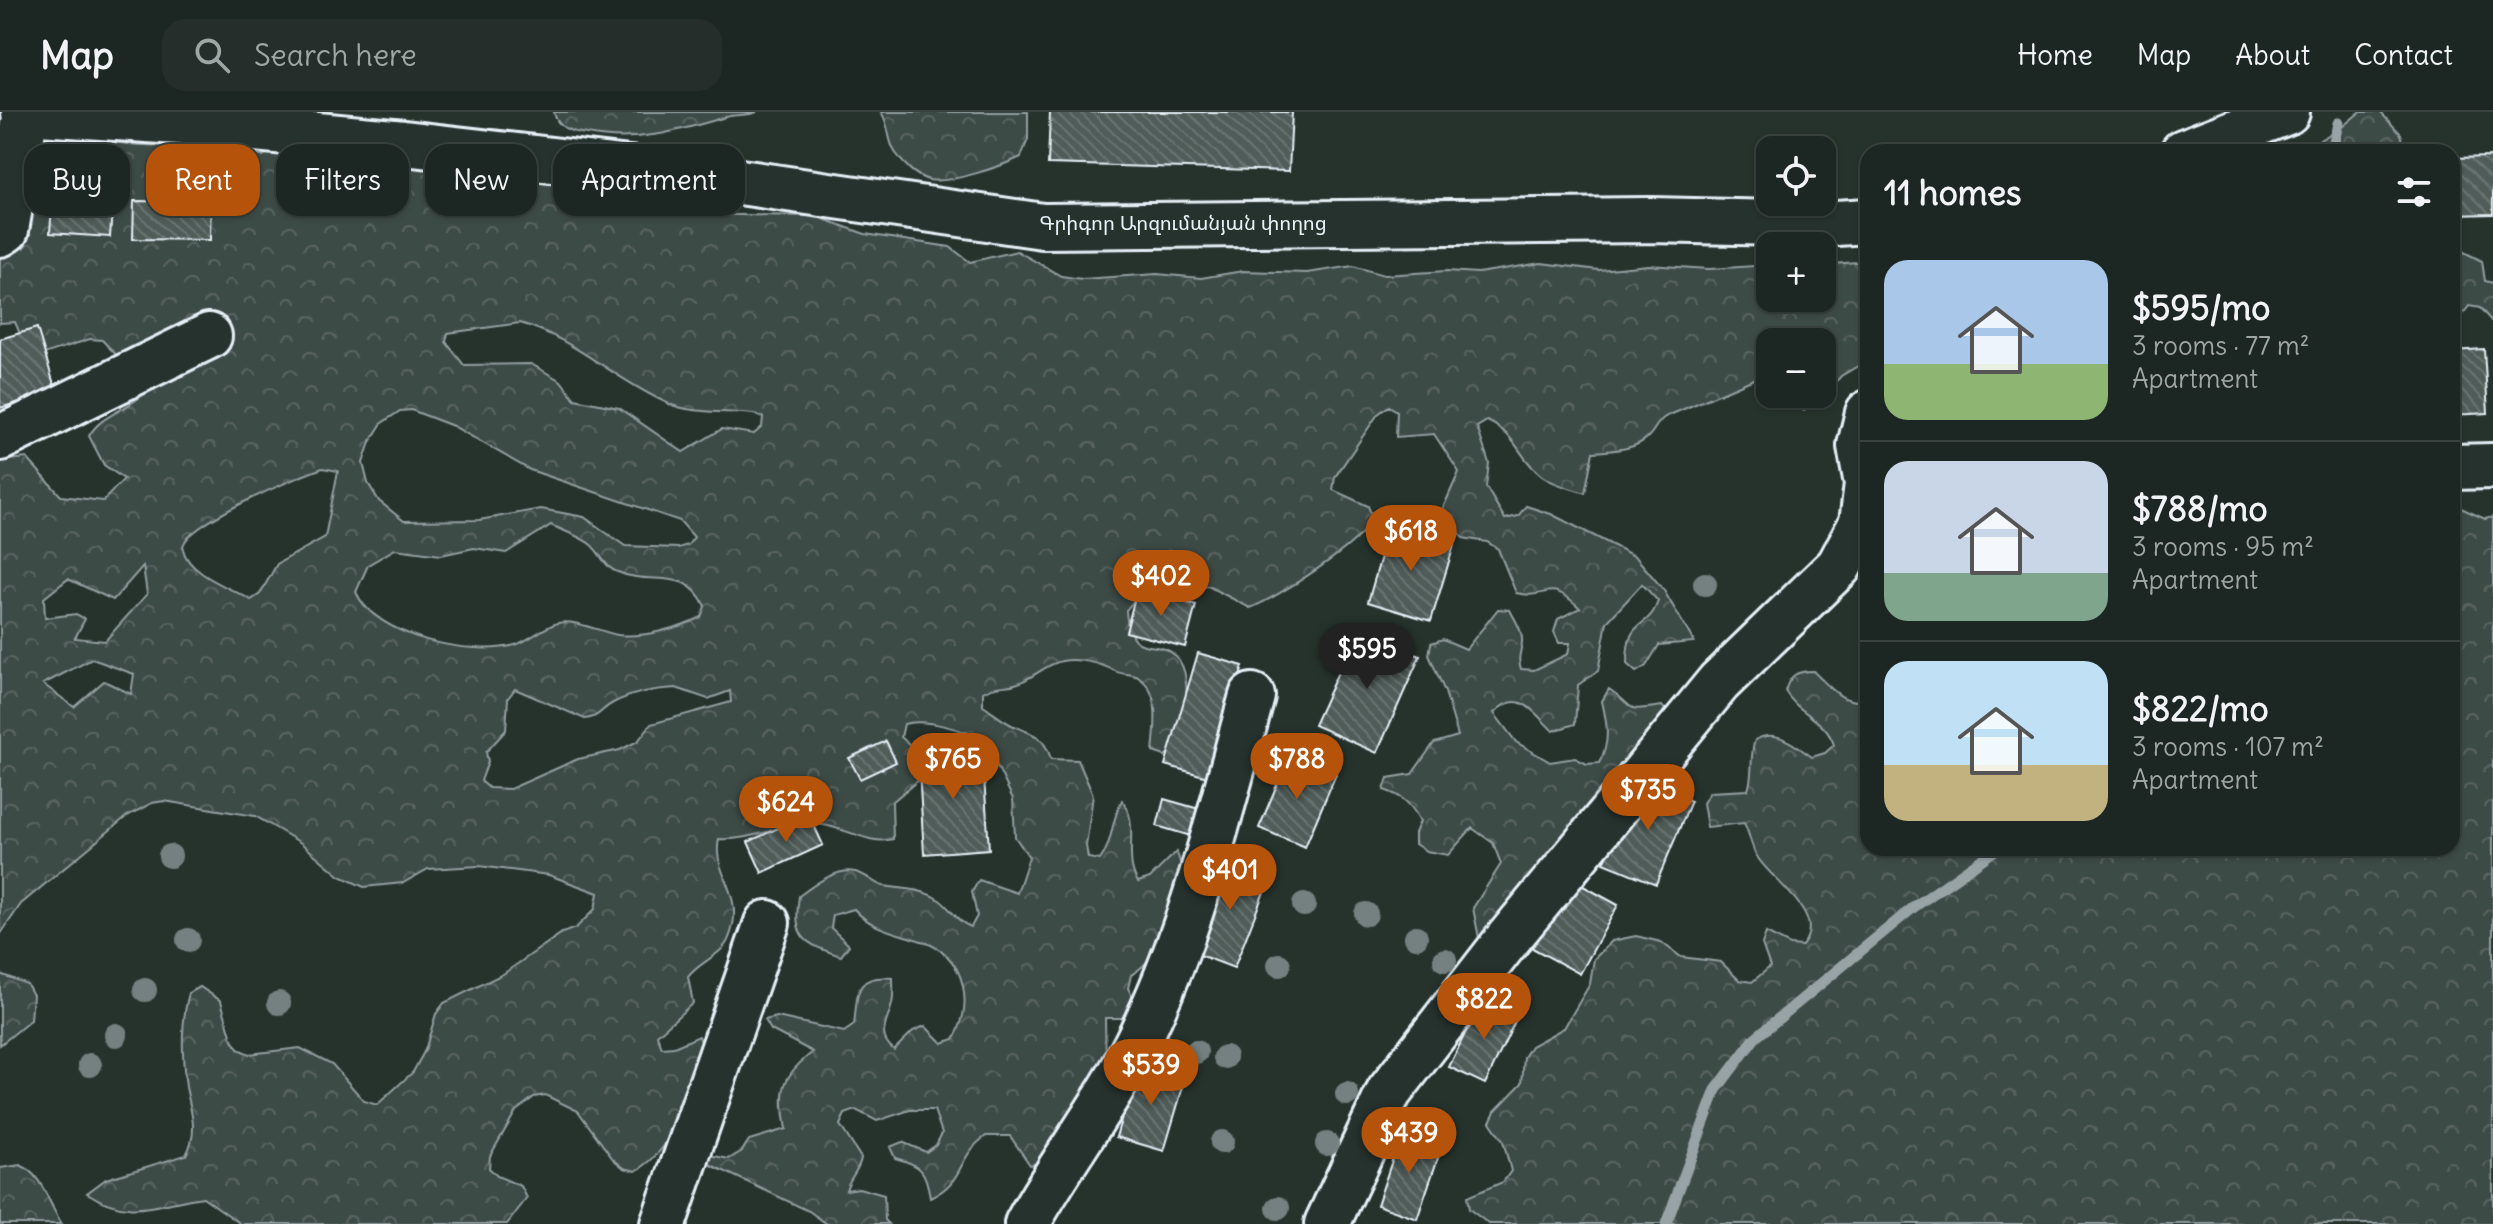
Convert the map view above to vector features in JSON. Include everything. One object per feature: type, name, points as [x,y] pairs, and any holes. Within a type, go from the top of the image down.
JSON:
[{"type":"street","name":"Գրիգոր Արզումանյան փողոց","points":[[25,112],[178,122],[404,143],[733,181],[1043,226],[1651,220],[1820,224],[1860,222]]},
{"type":"street","points":[[0,234],[6,230],[25,112]]},
{"type":"street","points":[[2212,144],[2262,130]]},
{"type":"street","points":[[0,438],[209,336]]},
{"type":"street","points":[[2460,467],[2493,466]]},
{"type":"street","points":[[1327,1224],[1389,1092],[1498,951],[1719,682],[1839,566],[1860,527]]},
{"type":"street","points":[[1027,1224],[1124,1068],[1151,1007],[1180,936],[1219,816],[1252,696]]},
{"type":"street","points":[[663,1224],[767,923]]},
{"type":"green space","points":[[554,112],[757,112],[657,134],[623,138],[571,131],[558,122]]},
{"type":"green space","points":[[881,112],[1028,112],[1028,139],[1021,157],[1012,161],[962,177],[929,180],[910,169],[895,152]]},
{"type":"green space","points":[[2360,112],[2380,112],[2401,134],[2404,144],[2313,144]]},
{"type":"green space","points":[[76,130],[107,140],[146,145],[146,216],[260,216],[260,156],[271,150],[276,151],[276,216],[409,216],[409,162],[425,164],[425,216],[537,216],[537,175],[553,178],[553,216],[815,216],[865,234],[950,247],[970,262],[1017,251],[1061,276],[1082,279],[1157,274],[1201,278],[1243,271],[1307,273],[1353,266],[1384,275],[1447,271],[1478,273],[1541,263],[1599,270],[1648,265],[1709,269],[1756,266],[1756,312],[1836,312],[1836,264],[1860,262],[1860,365],[1836,382],[1836,328],[1756,328],[1756,378],[1665,417],[1637,445],[1593,452],[1585,493],[1542,476],[1497,427],[1487,421],[1477,427],[1489,463],[1486,487],[1505,519],[1518,516],[1526,506],[1551,514],[1636,557],[1663,589],[1694,642],[1659,645],[1646,666],[1636,672],[1627,664],[1630,638],[1649,618],[1658,601],[1642,584],[1607,622],[1598,671],[1578,685],[1575,724],[1553,731],[1526,706],[1512,702],[1494,713],[1516,742],[1550,762],[1575,758],[1587,764],[1599,763],[1605,748],[1607,740],[1602,701],[1609,689],[1635,709],[1662,706],[1670,716],[1492,938],[1479,938],[1473,908],[1501,864],[1493,843],[1472,828],[1448,855],[1426,851],[1415,844],[1420,821],[1413,810],[1406,801],[1384,790],[1388,778],[1412,774],[1434,743],[1458,736],[1445,692],[1429,655],[1431,643],[1443,639],[1466,649],[1498,609],[1510,610],[1521,634],[1521,669],[1534,670],[1568,654],[1570,643],[1559,643],[1554,632],[1558,619],[1580,608],[1554,591],[1527,595],[1516,593],[1498,549],[1487,542],[1463,538],[1443,508],[1459,472],[1434,434],[1396,437],[1397,411],[1389,406],[1378,414],[1335,477],[1333,490],[1368,506],[1373,519],[1336,556],[1298,582],[1250,608],[1208,586],[1154,587],[1142,591],[1126,610],[1133,637],[1146,646],[1171,652],[1184,670],[1186,692],[1183,715],[1175,747],[1165,756],[1153,752],[1154,701],[1146,684],[1138,677],[1089,662],[1069,660],[1050,665],[1018,683],[983,692],[983,706],[1008,723],[1038,737],[1051,759],[1078,760],[1093,795],[1086,846],[1088,858],[1100,860],[1122,800],[1130,820],[1131,862],[1138,882],[1150,878],[1176,852],[1181,866],[1178,900],[1164,937],[1154,953],[1131,975],[1128,988],[1141,1012],[1130,1018],[1105,1018],[1106,1069],[1042,1163],[1030,1165],[1010,1136],[986,1136],[969,1152],[950,1184],[930,1198],[921,1170],[895,1158],[890,1147],[902,1142],[926,1152],[936,1145],[942,1133],[934,1110],[910,1110],[877,1121],[856,1110],[845,1114],[840,1125],[861,1158],[846,1190],[859,1188],[884,1195],[885,1220],[889,1224],[827,1224],[809,1211],[711,1165],[704,1154],[729,1159],[742,1151],[749,1140],[786,1129],[783,1104],[785,1085],[794,1069],[813,1052],[771,1030],[765,1020],[777,1017],[844,1032],[854,1025],[860,988],[871,979],[893,978],[893,1001],[884,1034],[894,1050],[913,1031],[925,1026],[942,1043],[954,1039],[963,1012],[963,985],[951,960],[940,951],[927,943],[879,927],[854,909],[833,915],[831,928],[849,945],[841,956],[809,942],[799,930],[798,921],[799,896],[837,873],[853,872],[883,886],[931,895],[971,927],[977,916],[972,892],[979,880],[1017,893],[1029,857],[1015,837],[1013,799],[985,741],[945,726],[923,723],[904,724],[901,737],[920,754],[922,777],[892,802],[893,839],[874,840],[826,825],[803,824],[744,837],[719,839],[720,863],[734,909],[729,938],[716,954],[688,977],[693,1003],[657,1035],[662,1048],[674,1047],[699,1036],[703,1047],[687,1099],[672,1133],[651,1161],[636,1171],[624,1168],[613,1159],[578,1111],[545,1095],[534,1097],[516,1111],[490,1156],[489,1168],[497,1176],[521,1186],[527,1198],[507,1224],[241,1224],[203,1197],[131,1208],[117,1206],[87,1193],[106,1179],[186,1155],[193,1130],[183,1052],[183,1028],[189,993],[200,987],[221,1001],[238,1049],[249,1054],[300,1048],[332,1064],[364,1101],[377,1105],[413,1072],[425,1050],[436,1014],[444,1003],[503,974],[562,933],[576,928],[595,909],[598,893],[549,875],[479,866],[428,869],[403,883],[364,887],[340,876],[301,843],[255,816],[164,801],[152,803],[127,816],[21,904],[0,935],[0,461],[27,458],[61,496],[103,501],[124,479],[104,465],[89,436],[103,420],[139,398],[152,381],[126,365],[102,340],[90,339],[41,355],[24,343],[15,322],[0,323],[0,139]],"holes":[[[520,323],[577,349],[648,394],[676,407],[753,414],[763,417],[762,427],[754,434],[722,429],[683,452],[619,408],[575,399],[561,381],[531,364],[464,365],[446,342],[448,333]],[[411,410],[453,426],[530,470],[680,521],[694,537],[688,545],[678,548],[625,546],[584,517],[541,509],[479,520],[404,521],[379,501],[368,483],[363,463],[370,442],[382,423],[400,411]],[[323,468],[338,471],[325,537],[277,564],[260,594],[251,600],[201,573],[187,558],[183,549],[187,539],[220,515]],[[551,525],[590,544],[615,571],[688,585],[705,606],[701,617],[649,634],[628,636],[565,622],[552,625],[515,645],[474,648],[426,640],[403,632],[366,608],[356,592],[368,565],[395,549],[441,555],[474,548],[506,553]],[[143,566],[147,594],[105,641],[75,638],[85,619],[76,614],[45,618],[44,598],[68,579],[113,600]],[[92,659],[134,674],[131,694],[104,681],[74,707],[43,684]],[[676,688],[708,699],[730,691],[731,702],[651,724],[638,741],[620,750],[578,759],[510,789],[489,788],[481,781],[488,762],[486,752],[506,730],[508,698],[515,689],[585,719],[594,717],[620,700],[660,689]]]},
{"type":"green space","points":[[2460,250],[2482,261],[2485,281],[2493,283],[2493,323],[2480,308],[2469,306],[2460,318]]},
{"type":"green space","points":[[2460,508],[2485,519],[2493,517],[2493,1224],[1489,1224],[1469,1209],[1467,1197],[1503,1182],[1511,1171],[1503,1141],[1490,1122],[1495,1111],[1522,1083],[1524,1057],[1531,1046],[1564,1028],[1590,984],[1594,959],[1612,941],[1636,936],[1661,942],[1681,957],[1721,962],[1739,980],[1752,982],[1770,967],[1762,944],[1766,933],[1790,945],[1802,946],[1808,934],[1804,911],[1758,858],[1744,823],[1707,827],[1703,803],[1710,792],[1748,790],[1755,740],[1778,737],[1812,757],[1825,753],[1834,745],[1825,729],[1785,691],[1789,681],[1798,673],[1813,671],[1844,698],[1859,701],[1860,856],[2460,856]]},
{"type":"green space","points":[[0,974],[27,984],[33,995],[31,1020],[0,1045]]},
{"type":"green space","points":[[20,1165],[40,1183],[62,1224],[0,1224],[0,1168]]},
{"type":"building","points":[[1050,112],[1292,112],[1289,171],[1048,164]]},
{"type":"building","points":[[2493,157],[2493,214],[2460,215],[2460,158]]},
{"type":"building","points":[[134,201],[146,201],[146,216],[211,216],[210,240],[133,239]]},
{"type":"building","points":[[51,216],[112,216],[110,237],[50,233]]},
{"type":"building","points":[[37,328],[56,391],[0,408],[0,339]]},
{"type":"building","points":[[2484,349],[2488,413],[2460,415],[2460,350]]},
{"type":"building","points":[[1390,525],[1454,545],[1431,621],[1368,602]]},
{"type":"building","points":[[1137,589],[1196,605],[1185,647],[1126,632]]},
{"type":"building","points":[[1358,628],[1420,656],[1377,753],[1314,725]]},
{"type":"building","points":[[1198,653],[1243,666],[1211,778],[1165,765]]},
{"type":"building","points":[[886,741],[896,762],[860,779],[849,758]]},
{"type":"building","points":[[982,748],[989,849],[924,854],[918,753]]},
{"type":"building","points":[[1289,756],[1336,774],[1305,847],[1259,828]]},
{"type":"building","points":[[1639,780],[1691,801],[1656,884],[1604,863]]},
{"type":"building","points":[[1164,799],[1199,809],[1191,836],[1157,826]]},
{"type":"building","points":[[809,814],[823,845],[762,873],[748,842]]},
{"type":"building","points":[[1227,856],[1271,874],[1234,968],[1189,951]]},
{"type":"building","points":[[1563,875],[1618,905],[1580,974],[1525,944]]},
{"type":"building","points":[[1482,998],[1518,1015],[1485,1084],[1449,1067]]},
{"type":"building","points":[[1138,1062],[1186,1077],[1164,1151],[1116,1137]]},
{"type":"building","points":[[1402,1131],[1442,1146],[1417,1219],[1377,1205]]},
{"type":"waterway","points":[[2334,144],[2338,123]]},
{"type":"waterway","points":[[1666,1224],[1716,1090],[1755,1038],[1914,907],[1987,856]]}]
